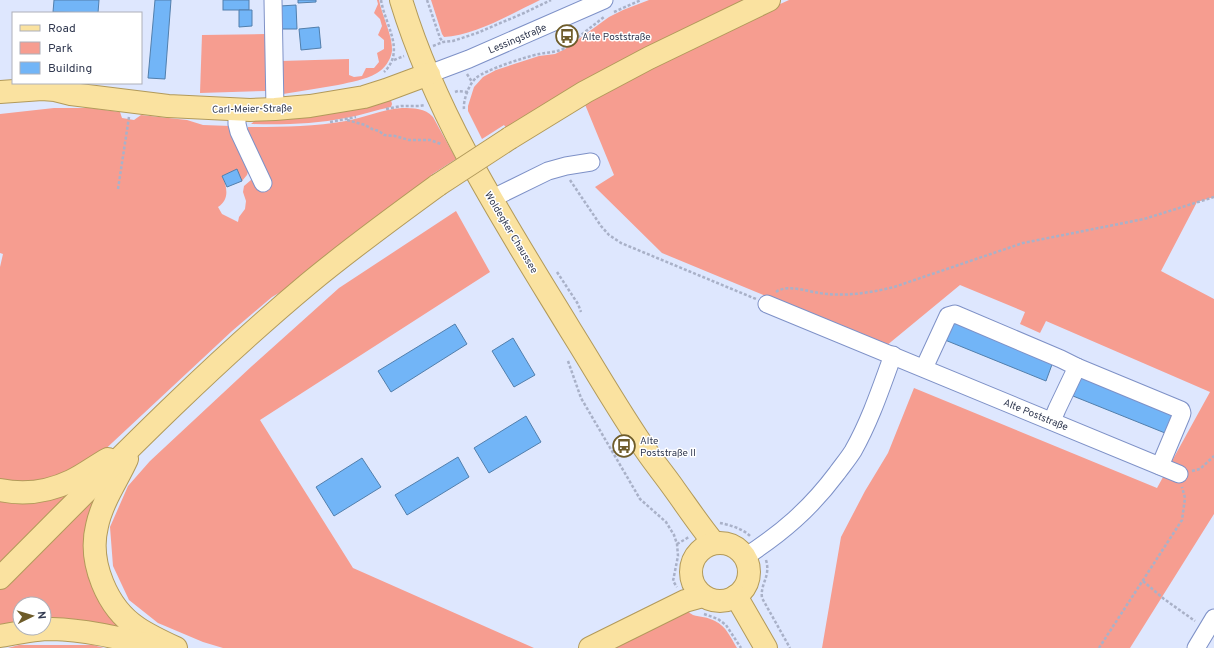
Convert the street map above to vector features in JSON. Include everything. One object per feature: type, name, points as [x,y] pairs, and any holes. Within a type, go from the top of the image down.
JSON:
[{"type":"main road","name":"Woldegker Chaussee","points":[[401,0],[415,44],[458,136],[491,199],[590,362],[647,452],[667,494],[690,536],[708,540]]},
{"type":"main road","points":[[0,578],[219,362],[307,284],[357,244],[438,185],[510,138],[585,92],[649,58],[770,0]]},
{"type":"main road","name":"Carl-Meier-Straße","points":[[0,92],[42,89],[168,106],[275,109],[310,106],[364,97],[429,74]]},
{"type":"main road","name":"Carl-Meier-Straße","points":[[0,104],[56,98],[71,94]]},
{"type":"main road","points":[[0,490],[13,492],[33,492],[53,488],[71,481],[134,445]]},
{"type":"main road","points":[[134,445],[103,506],[96,527],[96,562],[101,579],[109,597],[121,613],[138,628],[176,648]]},
{"type":"main road","points":[[708,540],[730,544],[738,549],[752,553],[748,565],[749,574],[747,583],[742,591],[736,596],[726,600],[717,601],[689,591],[692,561],[708,540]]},
{"type":"main road","points":[[597,644],[689,591]]},
{"type":"main road","points":[[736,596],[766,648]]},
{"type":"main road","points":[[0,636],[50,629],[80,631],[116,637],[163,648]]},
{"type":"street","points":[[273,0],[275,109]]},
{"type":"street","name":"Lessingstraße","points":[[429,74],[607,9]]},
{"type":"street","points":[[237,109],[237,124],[239,132],[263,183]]},
{"type":"street","points":[[491,199],[548,171],[566,166],[592,162]]},
{"type":"street","name":"Alte Poststraße","points":[[767,304],[1179,474]]},
{"type":"street","points":[[924,368],[948,316],[955,314],[1181,410],[1182,413],[1180,421],[1160,466]]},
{"type":"street","points":[[752,553],[793,522],[822,492],[852,452],[878,396],[893,355]]},
{"type":"street","points":[[1052,421],[1056,409],[1077,366]]},
{"type":"street","points":[[1196,648],[1211,624]]},
{"type":"path","points":[[381,0],[395,51],[393,60],[389,67]]},
{"type":"path","points":[[428,0],[440,38],[443,42],[453,41],[477,33],[551,0]]},
{"type":"path","points":[[468,92],[472,82],[481,74],[494,68],[540,54],[555,52],[607,9],[641,0]]},
{"type":"path","points":[[401,106],[424,105],[430,108]]},
{"type":"path","points":[[347,120],[365,124],[384,135],[409,140],[430,140],[444,146]]},
{"type":"path","points":[[118,189],[129,121]]},
{"type":"path","points":[[569,179],[601,226],[609,235],[621,243],[767,304],[778,290],[786,288],[845,295],[876,292],[1023,242],[1144,219],[1214,197]]},
{"type":"path","points":[[555,270],[578,304],[582,316]]},
{"type":"path","points":[[567,358],[581,398],[640,499],[666,522],[674,535],[678,544],[678,556],[673,581],[689,591],[691,611],[718,619],[726,625],[741,648]]},
{"type":"path","points":[[1098,648],[1182,520],[1185,498],[1179,474],[1200,469],[1214,456]]},
{"type":"path","points":[[708,540],[726,524],[750,535],[752,553],[766,560],[768,566],[768,573],[761,593],[762,598],[790,648]]},
{"type":"path","points":[[1143,581],[1164,599],[1211,624]]},
{"type":"green space","points":[[377,0],[379,0],[392,45],[390,58],[382,69],[377,73],[358,80],[338,85],[283,94],[281,61],[349,59],[349,75],[354,77],[362,76],[366,68],[374,68],[379,62],[377,53],[384,49],[384,40],[378,35],[382,26],[380,19],[374,13],[378,4]]},
{"type":"green space","points":[[431,0],[540,0],[506,17],[468,33],[444,37]]},
{"type":"green space","points":[[649,0],[752,0],[507,129],[504,125],[482,139],[468,111],[468,106],[474,87],[483,77],[496,70],[539,56],[555,54],[565,49],[609,17]]},
{"type":"green space","points":[[789,0],[1214,0],[1214,197],[1197,202],[1161,271],[1214,299],[1214,514],[1130,648],[822,648],[841,537],[865,491],[888,453],[914,388],[1157,488],[1210,392],[1046,321],[1040,333],[1020,324],[1025,312],[960,285],[886,346],[662,253],[595,187],[614,175],[584,102],[747,19]]},
{"type":"green space","points":[[265,34],[266,91],[200,93],[202,35]]},
{"type":"green space","points":[[391,100],[391,107],[352,117],[298,124],[251,124],[257,119],[346,111],[368,107]]},
{"type":"green space","points":[[54,108],[90,108],[120,112],[122,118],[134,120],[141,115],[187,120],[203,125],[231,126],[249,169],[247,175],[242,181],[237,170],[222,176],[226,188],[226,197],[222,204],[218,207],[222,214],[238,222],[239,217],[245,209],[246,201],[243,192],[244,186],[251,180],[254,170],[247,133],[248,127],[310,126],[353,120],[395,109],[415,108],[423,110],[433,117],[456,159],[431,175],[433,179],[303,279],[272,297],[232,331],[98,456],[52,483],[0,483],[0,267],[3,254],[0,253],[0,114]]},
{"type":"green space","points":[[456,211],[490,272],[260,420],[353,568],[534,648],[223,648],[203,642],[158,623],[129,600],[113,566],[110,527],[128,486],[150,461],[252,366],[339,288]]},
{"type":"green space","points":[[79,486],[0,567],[0,495]]},
{"type":"green space","points":[[97,492],[90,547],[135,632],[52,626],[52,596],[12,596],[12,629],[0,631],[0,587]]},
{"type":"green space","points":[[683,606],[693,615],[719,623],[728,633],[737,648],[608,648]]},
{"type":"green space","points":[[19,645],[93,645],[104,648],[8,648]]},
{"type":"building","points":[[54,0],[99,0],[98,12],[53,12]]},
{"type":"building","points":[[155,0],[171,0],[165,79],[148,78]]},
{"type":"building","points":[[223,0],[249,0],[249,10],[223,10]]},
{"type":"building","points":[[298,0],[316,0],[316,2],[298,3]]},
{"type":"building","points":[[296,5],[297,29],[281,29],[280,6]]},
{"type":"building","points":[[239,10],[252,10],[252,26],[239,27]]},
{"type":"building","points":[[319,27],[321,48],[301,50],[299,29]]},
{"type":"building","points":[[237,169],[242,181],[227,187],[222,176]]},
{"type":"building","points":[[954,319],[1054,359],[1046,381],[945,340]]},
{"type":"building","points":[[455,324],[467,344],[391,392],[378,371]]},
{"type":"building","points":[[513,338],[535,375],[514,387],[492,351]]},
{"type":"building","points":[[1082,375],[1178,414],[1170,435],[1073,396]]},
{"type":"building","points":[[526,416],[541,442],[489,473],[474,448]]},
{"type":"building","points":[[458,457],[469,477],[407,515],[395,495]]},
{"type":"building","points":[[362,458],[381,487],[334,516],[316,487]]},
{"type":"place","name":"Alte Poststraße","points":[[567,36]]},
{"type":"place","name":"Alte Poststraße II","points":[[624,446]]}]
